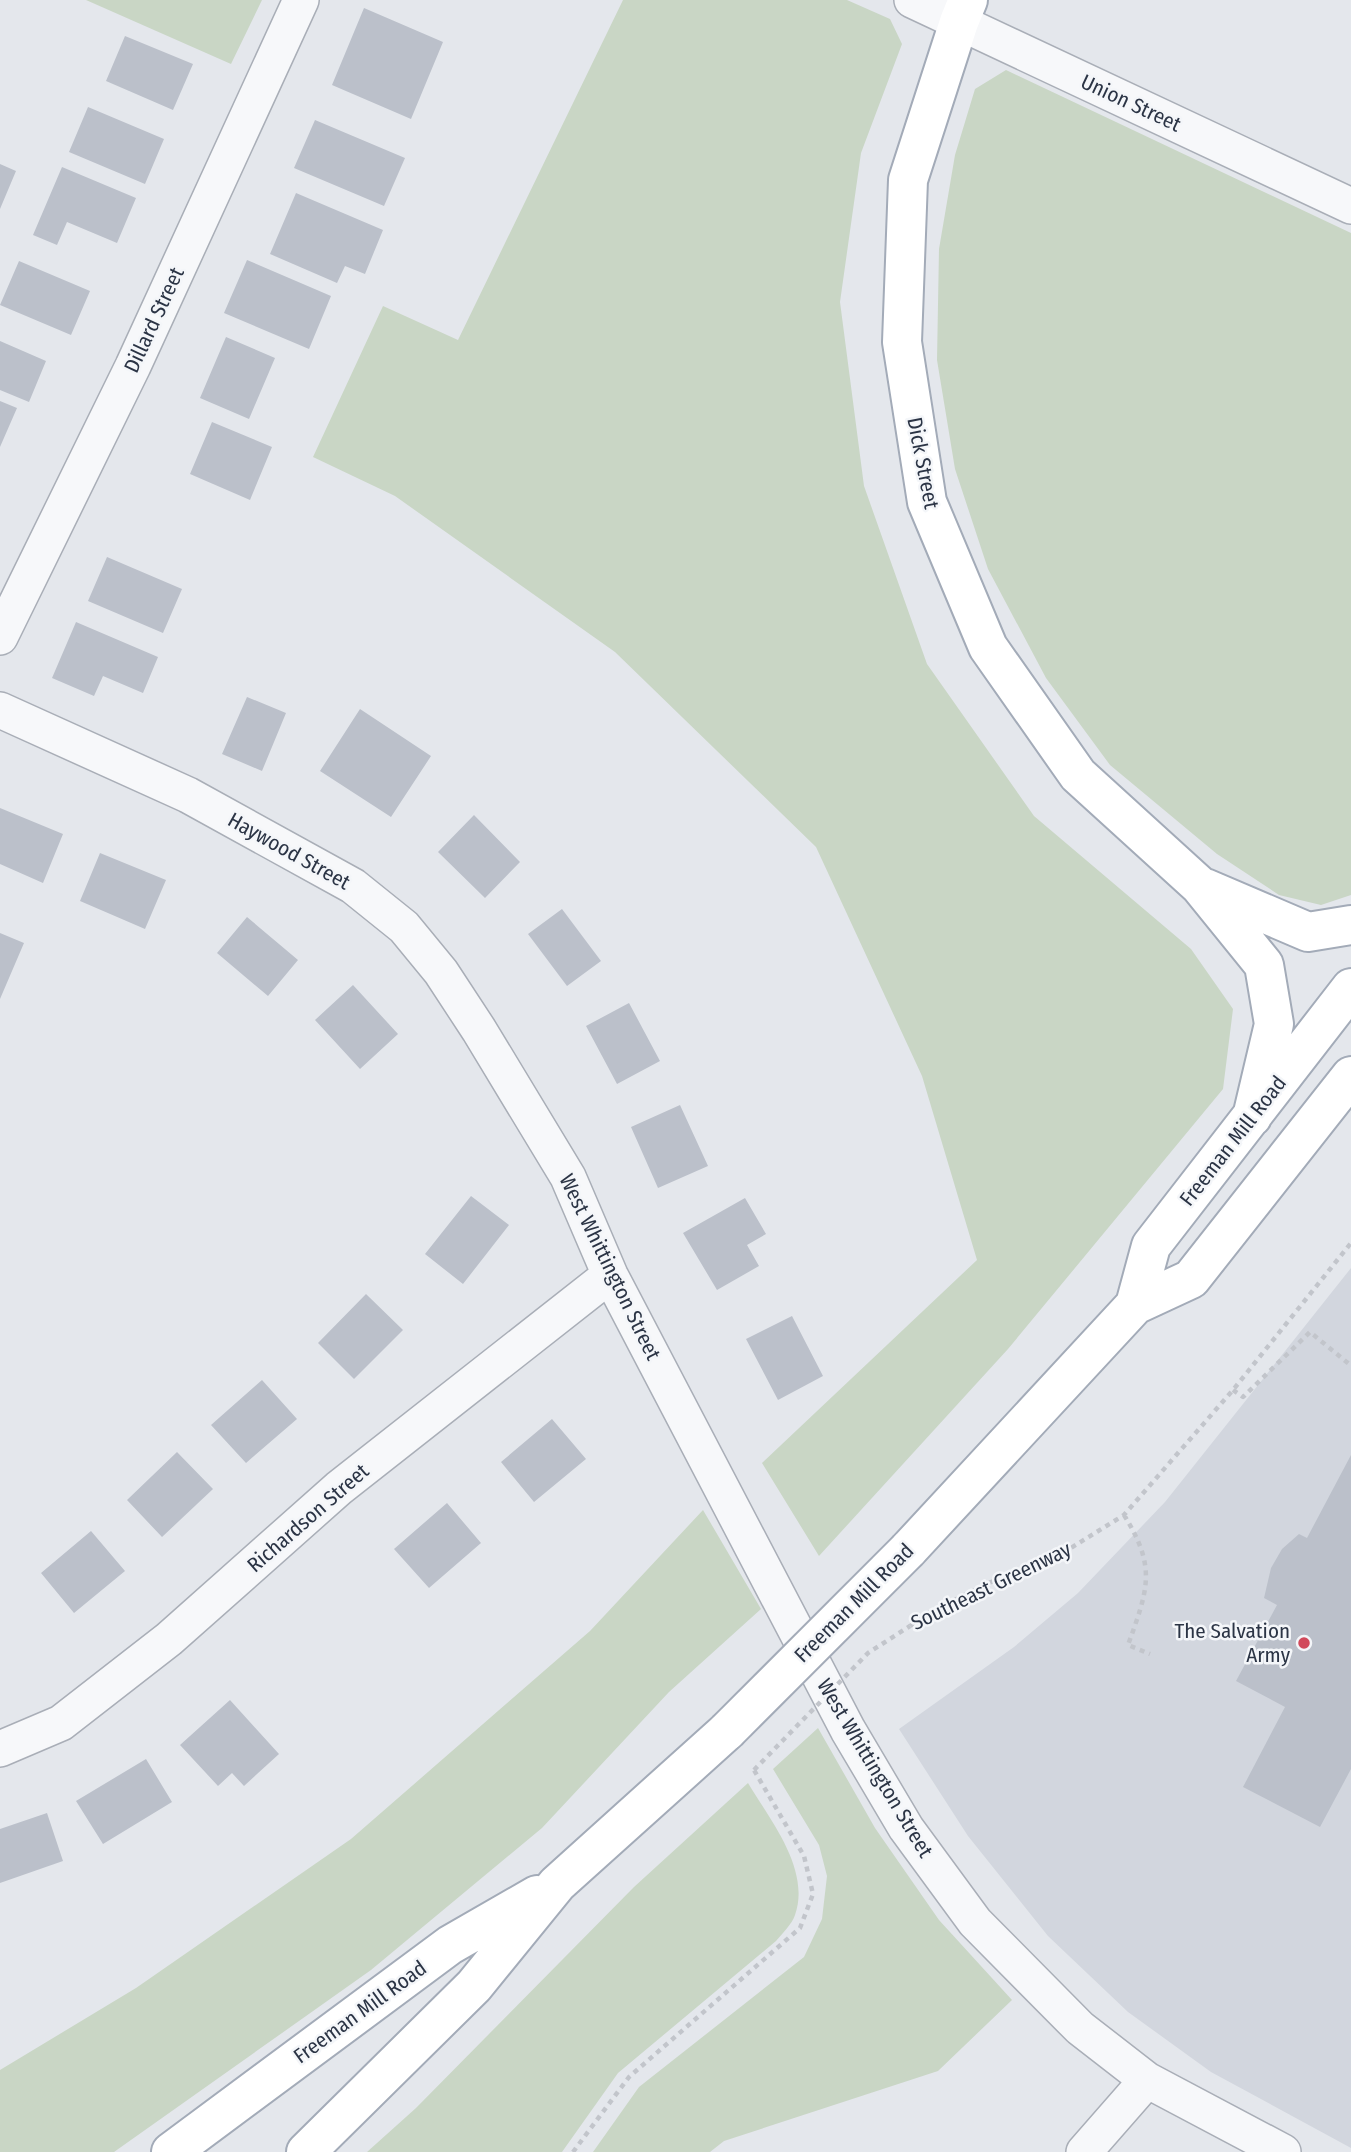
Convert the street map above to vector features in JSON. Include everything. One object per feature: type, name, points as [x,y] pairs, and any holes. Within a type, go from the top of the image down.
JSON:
[{"type":"main road","name":"Dick Street","points":[[963,11],[908,180],[902,342],[927,502],[988,647],[1078,775],[1200,886]]},
{"type":"main road","points":[[1200,886],[1308,932],[1351,925]]},
{"type":"main road","points":[[1200,886],[1264,965],[1275,1024],[1252,1117]]},
{"type":"main road","name":"Freeman Mill Road","points":[[1135,1305],[1151,1246],[1351,988]]},
{"type":"main road","name":"Freeman Mill Road","points":[[306,2152],[474,1986],[556,1884],[727,1731],[908,1550],[1135,1305],[1191,1279],[1351,1076]]},
{"type":"main road","name":"Freeman Mill Road","points":[[171,2152],[450,1945],[556,1884]]},
{"type":"street","name":"Dillard Street","points":[[0,637],[133,366],[301,0]]},
{"type":"street","name":"Union Street","points":[[912,0],[963,11],[1351,206]]},
{"type":"street","name":"Haywood Street","points":[[0,710],[188,795],[354,886],[404,927],[441,972],[508,1078]]},
{"type":"street","name":"West Whittington Street","points":[[508,1078],[568,1177],[610,1275],[848,1730],[906,1828],[975,1922],[1080,2028],[1147,2080],[1283,2152]]},
{"type":"street","name":"Richardson Street","points":[[0,1749],[61,1723],[158,1648],[339,1488],[610,1275]]},
{"type":"street","points":[[1084,2152],[1147,2080]]},
{"type":"path","name":"Southeast Greenway","points":[[573,2152],[629,2077],[800,1928],[813,1894],[804,1856],[754,1770],[868,1653],[930,1612],[991,1582],[1066,1551],[1124,1515],[1233,1390],[1351,1243]]},
{"type":"path","points":[[1233,1390],[1243,1397],[1310,1332],[1349,1364]]},
{"type":"path","points":[[1124,1515],[1138,1538],[1146,1565],[1146,1595],[1128,1645],[1150,1654]]},
{"type":"shaded area","points":[[1351,1268],[1351,2148],[1211,2072],[1128,2012],[1048,1936],[968,1836],[899,1729],[1014,1647],[1078,1593],[1165,1502]]},
{"type":"green space","points":[[86,0],[262,0],[231,64]]},
{"type":"green space","points":[[623,0],[847,0],[890,19],[902,44],[861,153],[840,302],[864,486],[927,664],[1034,816],[1191,949],[1233,1009],[1223,1089],[1008,1349],[819,1556],[762,1463],[977,1260],[922,1076],[816,847],[615,652],[395,496],[313,457],[383,306],[458,340]]},
{"type":"green space","points":[[1006,70],[1351,233],[1351,895],[1321,905],[1279,895],[1217,854],[1110,765],[1046,678],[988,569],[955,469],[937,360],[939,249],[955,155],[975,89]]},
{"type":"green space","points":[[703,1510],[761,1609],[669,1692],[542,1828],[371,1970],[114,2152],[0,2152],[0,2070],[136,1988],[351,1839],[590,1631]]},
{"type":"green space","points":[[818,1728],[875,1828],[939,1920],[1012,2000],[938,2071],[724,2141],[710,2152],[593,2152],[639,2087],[804,1957],[822,1919],[827,1876],[819,1845],[773,1769]]},
{"type":"green space","points":[[748,1783],[777,1829],[793,1863],[798,1880],[794,1918],[776,1941],[618,2073],[562,2152],[367,2152],[416,2108],[634,1887]]},
{"type":"building","points":[[364,8],[443,42],[411,119],[332,85]]},
{"type":"building","points":[[125,36],[193,64],[173,110],[106,81]]},
{"type":"building","points":[[88,107],[164,139],[145,184],[69,152]]},
{"type":"building","points":[[315,120],[405,158],[384,206],[294,168]]},
{"type":"building","points":[[0,164],[16,171],[0,209]]},
{"type":"building","points":[[62,167],[136,198],[117,243],[67,222],[57,245],[33,235]]},
{"type":"building","points":[[296,193],[383,230],[365,274],[345,266],[337,283],[270,254]]},
{"type":"building","points":[[247,260],[331,296],[309,349],[224,313]]},
{"type":"building","points":[[19,261],[90,291],[71,335],[0,305]]},
{"type":"building","points":[[226,337],[275,358],[249,419],[200,398]]},
{"type":"building","points":[[0,341],[46,361],[29,402],[0,390]]},
{"type":"building","points":[[0,401],[17,408],[0,447]]},
{"type":"building","points":[[212,422],[272,447],[250,500],[190,474]]},
{"type":"building","points":[[107,557],[182,589],[163,633],[88,601]]},
{"type":"building","points":[[76,622],[158,657],[143,693],[103,676],[94,696],[52,678]]},
{"type":"building","points":[[247,697],[286,713],[262,771],[222,754]]},
{"type":"building","points":[[360,709],[431,756],[391,817],[320,771]]},
{"type":"building","points":[[0,808],[63,834],[43,883],[0,864]]},
{"type":"building","points":[[474,815],[520,862],[485,898],[438,852]]},
{"type":"building","points":[[100,853],[166,880],[145,929],[80,901]]},
{"type":"building","points":[[562,909],[601,961],[567,986],[528,934]]},
{"type":"building","points":[[247,917],[298,960],[268,996],[217,953]]},
{"type":"building","points":[[0,933],[24,943],[0,999]]},
{"type":"building","points":[[353,985],[398,1034],[360,1069],[315,1020]]},
{"type":"building","points":[[629,1003],[660,1061],[617,1084],[586,1026]]},
{"type":"building","points":[[680,1105],[708,1166],[658,1188],[631,1127]]},
{"type":"building","points":[[471,1196],[509,1225],[463,1284],[425,1254]]},
{"type":"building","points":[[745,1198],[766,1234],[747,1245],[759,1266],[717,1290],[683,1233]]},
{"type":"building","points":[[366,1294],[403,1330],[354,1379],[318,1343]]},
{"type":"building","points":[[792,1316],[823,1376],[778,1400],[746,1339]]},
{"type":"building","points":[[262,1380],[297,1419],[246,1463],[211,1425]]},
{"type":"building","points":[[552,1419],[586,1459],[534,1502],[501,1462]]},
{"type":"building","points":[[177,1452],[213,1489],[162,1537],[127,1500]]},
{"type":"building","name":"The Salvation Army","points":[[1351,1455],[1351,1769],[1320,1827],[1243,1787],[1285,1707],[1236,1681],[1277,1605],[1264,1598],[1271,1568],[1282,1549],[1299,1534],[1307,1538]]},
{"type":"building","points":[[447,1503],[481,1543],[429,1588],[394,1549]]},
{"type":"building","points":[[91,1531],[125,1571],[74,1613],[41,1573]]},
{"type":"building","points":[[230,1700],[279,1754],[244,1786],[232,1773],[218,1786],[180,1745]]},
{"type":"building","points":[[146,1759],[172,1802],[103,1844],[76,1801]]},
{"type":"building","points":[[47,1813],[63,1861],[0,1883],[0,1829]]},
{"type":"place","name":"The Salvation Army","points":[[1304,1643]]}]
